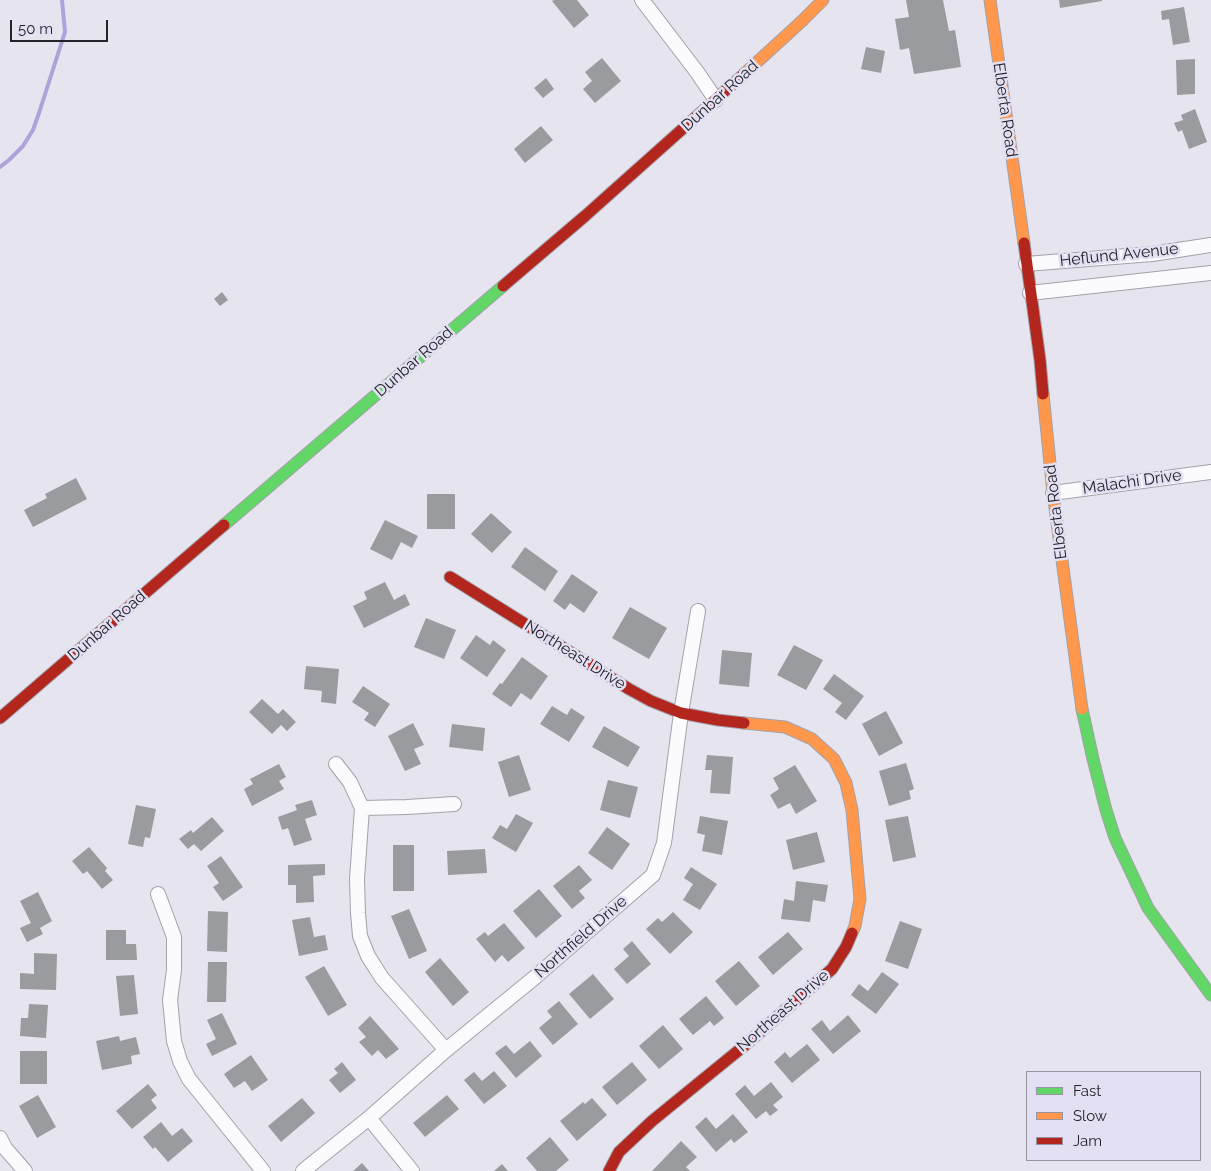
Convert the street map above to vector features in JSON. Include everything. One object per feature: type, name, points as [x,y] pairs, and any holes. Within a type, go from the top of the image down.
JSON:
[{"type":"street","points":[[642,0],[716,100]]},
{"type":"street","name":"Dunbar Road","points":[[0,718],[585,216],[716,100],[823,0]]},
{"type":"street","name":"Elberta Road","points":[[990,0],[1040,360],[1053,493],[1081,702],[1092,759],[1116,838],[1148,908],[1211,995]]},
{"type":"street","name":"Heflund Avenue","points":[[1026,264],[1152,254],[1211,245]]},
{"type":"street","name":"Heflund Avenue","points":[[1030,293],[1211,274]]},
{"type":"street","name":"Malachi Drive","points":[[1053,493],[1211,472]]},
{"type":"street","name":"Northeast Drive","points":[[450,577],[651,701],[681,713],[718,720],[785,727],[812,739],[834,759],[846,783],[852,810],[860,899],[855,926],[846,947],[832,969],[619,1152],[609,1171]]},
{"type":"street","name":"Northfield Drive","points":[[303,1171],[534,978],[653,874],[664,842],[681,713],[698,611]]},
{"type":"street","points":[[336,764],[350,782],[362,808],[357,879],[360,936],[368,956],[382,978],[446,1050]]},
{"type":"street","points":[[362,808],[454,804]]},
{"type":"street","points":[[158,894],[174,937],[174,970],[170,1000],[174,1041],[180,1060],[189,1079],[263,1171]]},
{"type":"street","points":[[368,1118],[412,1171]]},
{"type":"street","points":[[0,1138],[5,1148],[25,1171]]},
{"type":"building","points":[[577,0],[589,15],[574,28],[552,1]]},
{"type":"building","points":[[906,0],[943,0],[949,31],[955,30],[961,67],[914,74],[909,48],[900,50],[895,19],[909,17]]},
{"type":"building","points":[[1059,0],[1102,0],[1102,1],[1060,8]]},
{"type":"building","points":[[1184,7],[1190,42],[1173,45],[1169,19],[1162,20],[1161,11]]},
{"type":"building","points":[[866,47],[885,51],[881,73],[861,69]]},
{"type":"building","points":[[602,58],[621,81],[595,103],[583,89],[592,81],[585,72]]},
{"type":"building","points":[[1195,59],[1195,94],[1177,95],[1176,60]]},
{"type":"building","points":[[546,78],[554,89],[543,98],[534,88]]},
{"type":"building","points":[[1195,109],[1207,142],[1189,149],[1182,130],[1178,132],[1174,123],[1183,120],[1181,115]]},
{"type":"building","points":[[541,126],[553,140],[525,163],[514,149]]},
{"type":"building","points":[[222,292],[228,300],[220,306],[214,299]]},
{"type":"building","points":[[76,478],[87,499],[33,527],[24,510],[47,498],[45,494]]},
{"type":"building","points":[[427,494],[455,494],[455,529],[427,529]]},
{"type":"building","points":[[491,513],[512,532],[492,553],[471,534]]},
{"type":"building","points":[[385,520],[418,536],[412,548],[401,542],[392,560],[370,549]]},
{"type":"building","points":[[525,547],[558,571],[545,591],[511,567]]},
{"type":"building","points":[[572,574],[598,592],[584,613],[570,603],[565,610],[553,601]]},
{"type":"building","points":[[385,582],[394,600],[405,594],[410,605],[364,628],[353,606],[367,599],[364,592]]},
{"type":"building","points":[[630,607],[667,628],[649,659],[612,638]]},
{"type":"building","points":[[426,618],[456,630],[444,659],[414,647]]},
{"type":"building","points":[[476,635],[490,645],[493,640],[506,650],[487,677],[460,658]]},
{"type":"building","points":[[794,645],[823,660],[806,690],[777,675]]},
{"type":"building","points":[[722,650],[752,653],[749,687],[719,684]]},
{"type":"building","points":[[522,657],[548,676],[531,700],[521,693],[511,707],[492,694]]},
{"type":"building","points":[[306,666],[339,669],[336,704],[321,702],[322,691],[304,689]]},
{"type":"building","points":[[834,674],[864,696],[846,720],[835,712],[842,703],[823,689]]},
{"type":"building","points":[[363,686],[390,704],[375,727],[364,720],[369,713],[352,702]]},
{"type":"building","points":[[262,699],[278,714],[283,709],[296,722],[287,731],[281,725],[272,734],[249,712]]},
{"type":"building","points":[[552,706],[567,715],[571,708],[585,717],[569,742],[540,724]]},
{"type":"building","points":[[886,711],[903,743],[879,756],[862,724]]},
{"type":"building","points":[[413,723],[424,745],[414,749],[421,764],[405,771],[388,736]]},
{"type":"building","points":[[452,724],[485,728],[483,751],[449,747]]},
{"type":"building","points":[[604,726],[640,747],[628,767],[592,747]]},
{"type":"building","points":[[519,755],[531,790],[509,797],[498,762]]},
{"type":"building","points":[[707,755],[733,757],[730,794],[710,793],[712,770],[705,770]]},
{"type":"building","points":[[906,763],[914,789],[909,791],[911,799],[889,806],[879,771]]},
{"type":"building","points":[[279,764],[286,777],[279,781],[284,789],[252,806],[244,789],[253,784],[250,779]]},
{"type":"building","points":[[795,765],[817,801],[796,814],[790,803],[778,809],[770,795],[779,789],[773,778]]},
{"type":"building","points":[[608,780],[638,787],[630,818],[600,810]]},
{"type":"building","points":[[312,800],[317,815],[305,819],[312,840],[294,846],[288,828],[282,830],[278,817],[297,810],[295,805]]},
{"type":"building","points":[[136,805],[156,809],[150,838],[145,837],[143,847],[128,844]]},
{"type":"building","points":[[516,814],[533,823],[516,852],[492,838],[500,825],[507,829]]},
{"type":"building","points":[[700,816],[728,821],[722,855],[702,851],[705,835],[697,833]]},
{"type":"building","points":[[908,816],[916,857],[893,862],[885,820]]},
{"type":"building","points":[[212,817],[224,831],[201,851],[194,844],[188,849],[179,839],[191,830],[193,833]]},
{"type":"building","points":[[607,827],[630,844],[612,870],[588,853]]},
{"type":"building","points":[[817,832],[825,862],[793,870],[786,840]]},
{"type":"building","points":[[393,845],[414,845],[414,891],[393,891]]},
{"type":"building","points":[[89,847],[107,868],[105,871],[113,880],[102,889],[87,871],[83,874],[72,861]]},
{"type":"building","points":[[485,849],[487,873],[448,875],[447,851]]},
{"type":"building","points":[[221,856],[243,887],[223,901],[213,887],[219,883],[207,866]]},
{"type":"building","points":[[325,864],[325,875],[313,876],[314,902],[296,903],[296,885],[288,885],[288,865]]},
{"type":"building","points":[[579,865],[592,880],[579,891],[585,898],[572,909],[553,886]]},
{"type":"building","points":[[691,867],[717,884],[700,910],[683,900],[693,884],[684,878]]},
{"type":"building","points":[[796,881],[828,885],[825,902],[813,900],[810,922],[781,919],[784,899],[794,901]]},
{"type":"building","points":[[539,889],[562,916],[536,938],[513,911]]},
{"type":"building","points":[[38,892],[52,921],[40,928],[43,934],[27,942],[20,928],[31,923],[20,901]]},
{"type":"building","points":[[409,909],[427,951],[409,959],[391,916]]},
{"type":"building","points":[[208,911],[228,912],[227,952],[207,951]]},
{"type":"building","points":[[673,912],[693,932],[670,954],[646,929],[658,918],[662,922]]},
{"type":"building","points":[[310,917],[314,937],[325,935],[328,950],[299,956],[292,920]]},
{"type":"building","points":[[900,921],[922,929],[908,969],[885,961]]},
{"type":"building","points":[[504,923],[525,948],[508,962],[502,955],[495,962],[476,939],[485,932],[488,936]]},
{"type":"building","points":[[106,930],[126,930],[126,944],[136,944],[137,960],[106,960]]},
{"type":"building","points":[[788,932],[803,949],[773,975],[758,957]]},
{"type":"building","points":[[632,941],[651,964],[627,984],[614,969],[629,956],[623,949]]},
{"type":"building","points":[[34,953],[57,954],[56,990],[20,989],[20,973],[34,974]]},
{"type":"building","points":[[440,958],[469,992],[453,1006],[425,972]]},
{"type":"building","points":[[739,961],[760,986],[736,1006],[715,981]]},
{"type":"building","points":[[208,962],[227,962],[226,1002],[207,1002]]},
{"type":"building","points":[[324,966],[347,1005],[328,1016],[305,977]]},
{"type":"building","points":[[882,972],[899,984],[876,1014],[851,995],[859,984],[868,991]]},
{"type":"building","points":[[593,974],[614,999],[590,1019],[569,994]]},
{"type":"building","points":[[134,975],[138,1014],[120,1016],[116,976]]},
{"type":"building","points":[[706,996],[724,1018],[714,1026],[710,1021],[693,1035],[679,1019]]},
{"type":"building","points":[[559,1001],[578,1024],[553,1045],[539,1028],[552,1017],[547,1011]]},
{"type":"building","points":[[29,1004],[48,1005],[46,1038],[20,1036],[21,1018],[28,1018]]},
{"type":"building","points":[[222,1013],[237,1044],[212,1056],[206,1044],[216,1039],[207,1020]]},
{"type":"building","points":[[848,1015],[861,1031],[833,1054],[811,1029],[822,1020],[830,1031]]},
{"type":"building","points":[[370,1016],[399,1049],[386,1059],[378,1050],[372,1056],[359,1042],[366,1037],[358,1028]]},
{"type":"building","points":[[663,1025],[683,1049],[659,1069],[639,1046]]},
{"type":"building","points":[[119,1036],[120,1041],[136,1037],[140,1054],[131,1056],[132,1064],[102,1070],[96,1041]]},
{"type":"building","points":[[530,1041],[542,1056],[516,1078],[495,1053],[506,1045],[514,1054]]},
{"type":"building","points":[[807,1044],[820,1060],[792,1083],[774,1062],[785,1052],[790,1058]]},
{"type":"building","points":[[20,1051],[47,1051],[47,1084],[20,1084]]},
{"type":"building","points":[[251,1055],[268,1080],[252,1091],[245,1081],[234,1088],[224,1074]]},
{"type":"building","points":[[342,1062],[356,1080],[340,1093],[329,1080],[338,1073],[334,1069]]},
{"type":"building","points":[[632,1062],[647,1080],[617,1105],[602,1087]]},
{"type":"building","points":[[494,1071],[507,1086],[484,1104],[464,1080],[474,1072],[482,1081]]},
{"type":"building","points":[[771,1082],[783,1097],[773,1105],[778,1110],[770,1116],[766,1111],[756,1119],[735,1094],[745,1085],[754,1096]]},
{"type":"building","points":[[148,1084],[157,1095],[151,1100],[157,1108],[132,1129],[116,1111]]},
{"type":"building","points":[[38,1095],[56,1127],[37,1138],[19,1106]]},
{"type":"building","points":[[447,1095],[459,1109],[425,1137],[413,1123]]},
{"type":"building","points":[[302,1098],[315,1113],[281,1142],[268,1126]]},
{"type":"building","points":[[592,1098],[607,1115],[577,1141],[560,1121],[583,1102],[585,1104]]},
{"type":"building","points":[[733,1114],[748,1132],[734,1143],[731,1139],[716,1152],[695,1127],[706,1117],[716,1129]]},
{"type":"building","points":[[161,1122],[172,1136],[182,1128],[193,1141],[168,1162],[143,1137]]},
{"type":"building","points":[[550,1137],[569,1160],[556,1171],[537,1171],[526,1158]]},
{"type":"building","points":[[681,1141],[697,1157],[686,1167],[690,1171],[652,1171]]},
{"type":"building","points":[[362,1163],[369,1171],[353,1171]]},
{"type":"building","points":[[502,1164],[508,1171],[494,1171]]},
{"type":"waterway","points":[[0,167],[23,146],[33,130],[65,32],[62,0]]},
{"type":"traffic: fast","points":[[224,525],[503,286]]},
{"type":"traffic: fast","points":[[1082,709],[1106,810],[1115,838],[1148,908],[1211,995]]},
{"type":"traffic: slow","points":[[744,74],[823,0]]},
{"type":"traffic: slow","points":[[990,0],[1024,243]]},
{"type":"traffic: slow","points":[[1043,394],[1053,493],[1082,709]]},
{"type":"traffic: slow","points":[[744,723],[785,727],[812,739],[834,759],[846,783],[852,810],[860,899],[852,933]]},
{"type":"traffic: jam","points":[[503,286],[585,216],[744,74]]},
{"type":"traffic: jam","points":[[1024,243],[1043,394]]},
{"type":"traffic: jam","points":[[0,718],[224,525]]},
{"type":"traffic: jam","points":[[450,577],[651,701],[681,713],[744,723]]},
{"type":"traffic: jam","points":[[609,1171],[619,1152],[652,1121],[744,1046],[832,969],[846,947],[852,933]]}]
